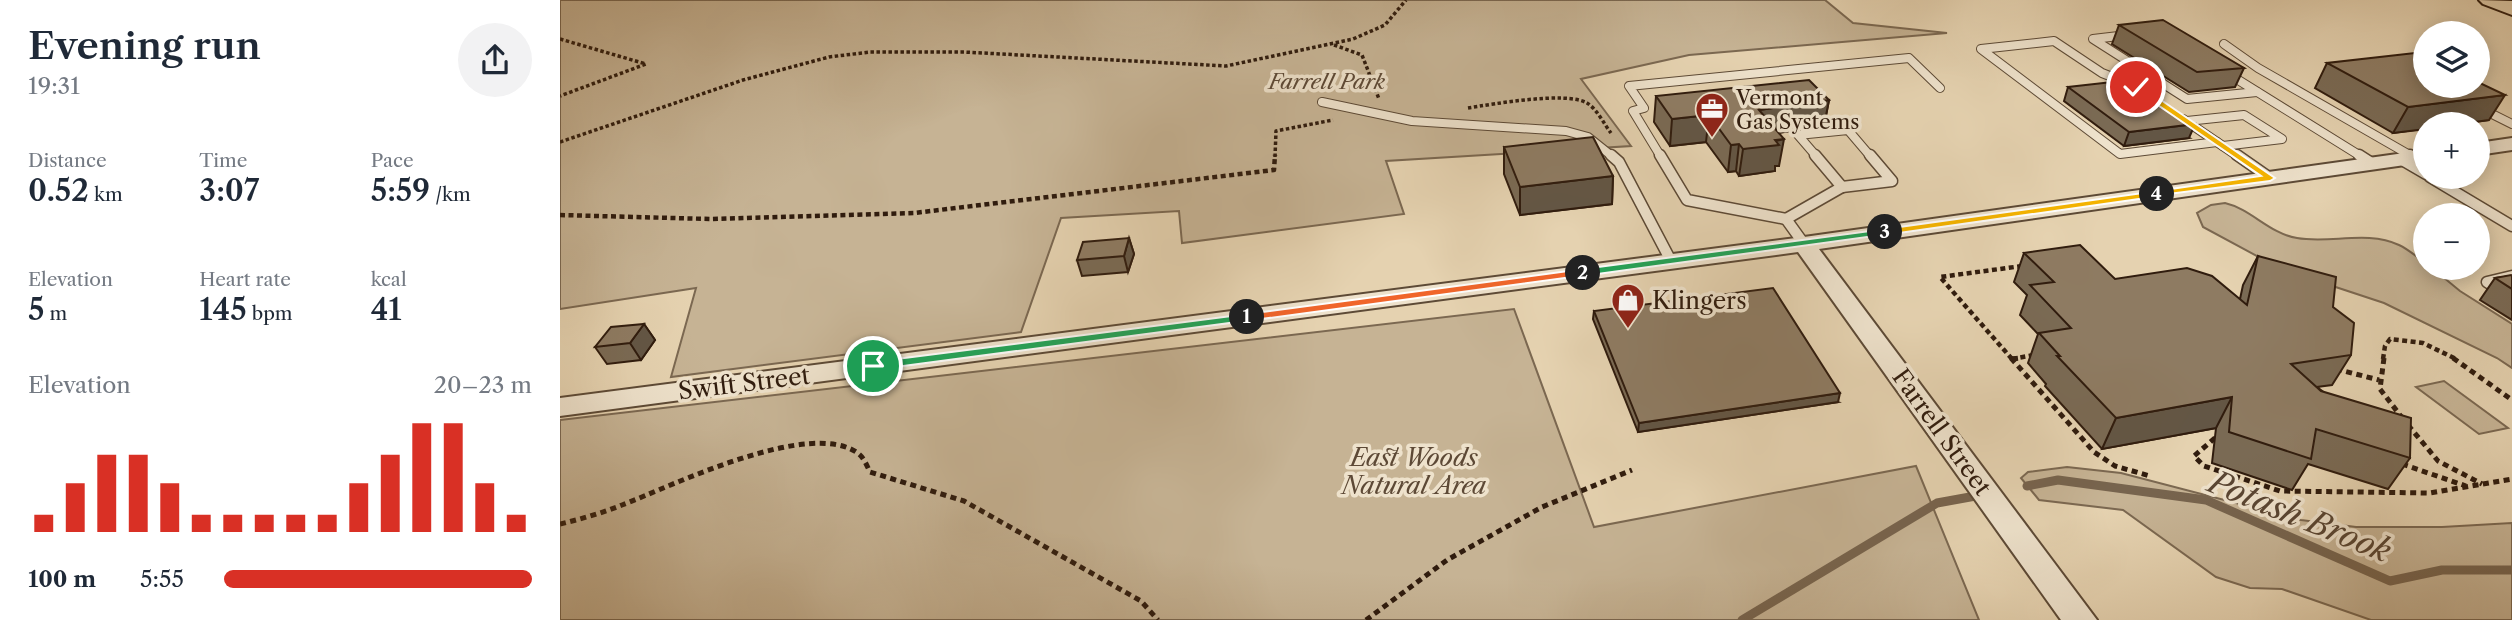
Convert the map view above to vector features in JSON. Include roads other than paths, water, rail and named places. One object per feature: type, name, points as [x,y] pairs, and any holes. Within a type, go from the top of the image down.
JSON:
[{"type":"highway","points":[[2490,0],[2512,9]]},
{"type":"street","points":[[2490,147],[2512,144]]},
{"type":"street","name":"Swift Street","points":[[560,407],[1804,244],[2373,164],[2413,165]]},
{"type":"street","name":"Farrell Street","points":[[1804,244],[2080,620]]},
{"type":"lane","points":[[2132,35],[2093,39],[2187,99],[2257,92]]},
{"type":"lane","points":[[2146,93],[2102,73],[2054,41],[1981,49],[2120,154],[2282,139],[2244,115],[2187,121]]},
{"type":"lane","points":[[2224,44],[2258,68],[2413,161]]},
{"type":"lane","points":[[1842,187],[1798,135],[1848,130],[1892,181],[1842,187],[1786,219],[1687,200],[1633,111],[1644,108],[1629,86],[1909,58],[1940,88]]},
{"type":"lane","points":[[2213,65],[2373,164]]},
{"type":"lane","points":[[1322,102],[1364,114],[1424,124],[1566,131],[1588,137],[1619,162],[1671,261]]},
{"type":"lane","points":[[2467,102],[2512,124]]},
{"type":"lane","points":[[2177,114],[2270,178]]},
{"type":"lane","points":[[2456,189],[2512,226]]},
{"type":"lane","points":[[1786,219],[1804,244]]},
{"type":"lane","points":[[2512,276],[2487,282],[2512,298]]},
{"type":"waterway","name":"Potash Brook","points":[[2027,486],[2058,480],[2206,500],[2390,581],[2442,570],[2512,570]]},
{"type":"waterway","name":"Potash Brook","points":[[1742,620],[1937,503],[1981,495]]},
{"type":"place","name":"Vermont Gas Systems","points":[[1712,139]]},
{"type":"place","name":"Klingers","points":[[1628,330]]},
{"type":"park label","name":"Farrell Park","points":[[1327,81]]},
{"type":"park label","name":"East Woods Natural Area","points":[[1414,471]]}]
